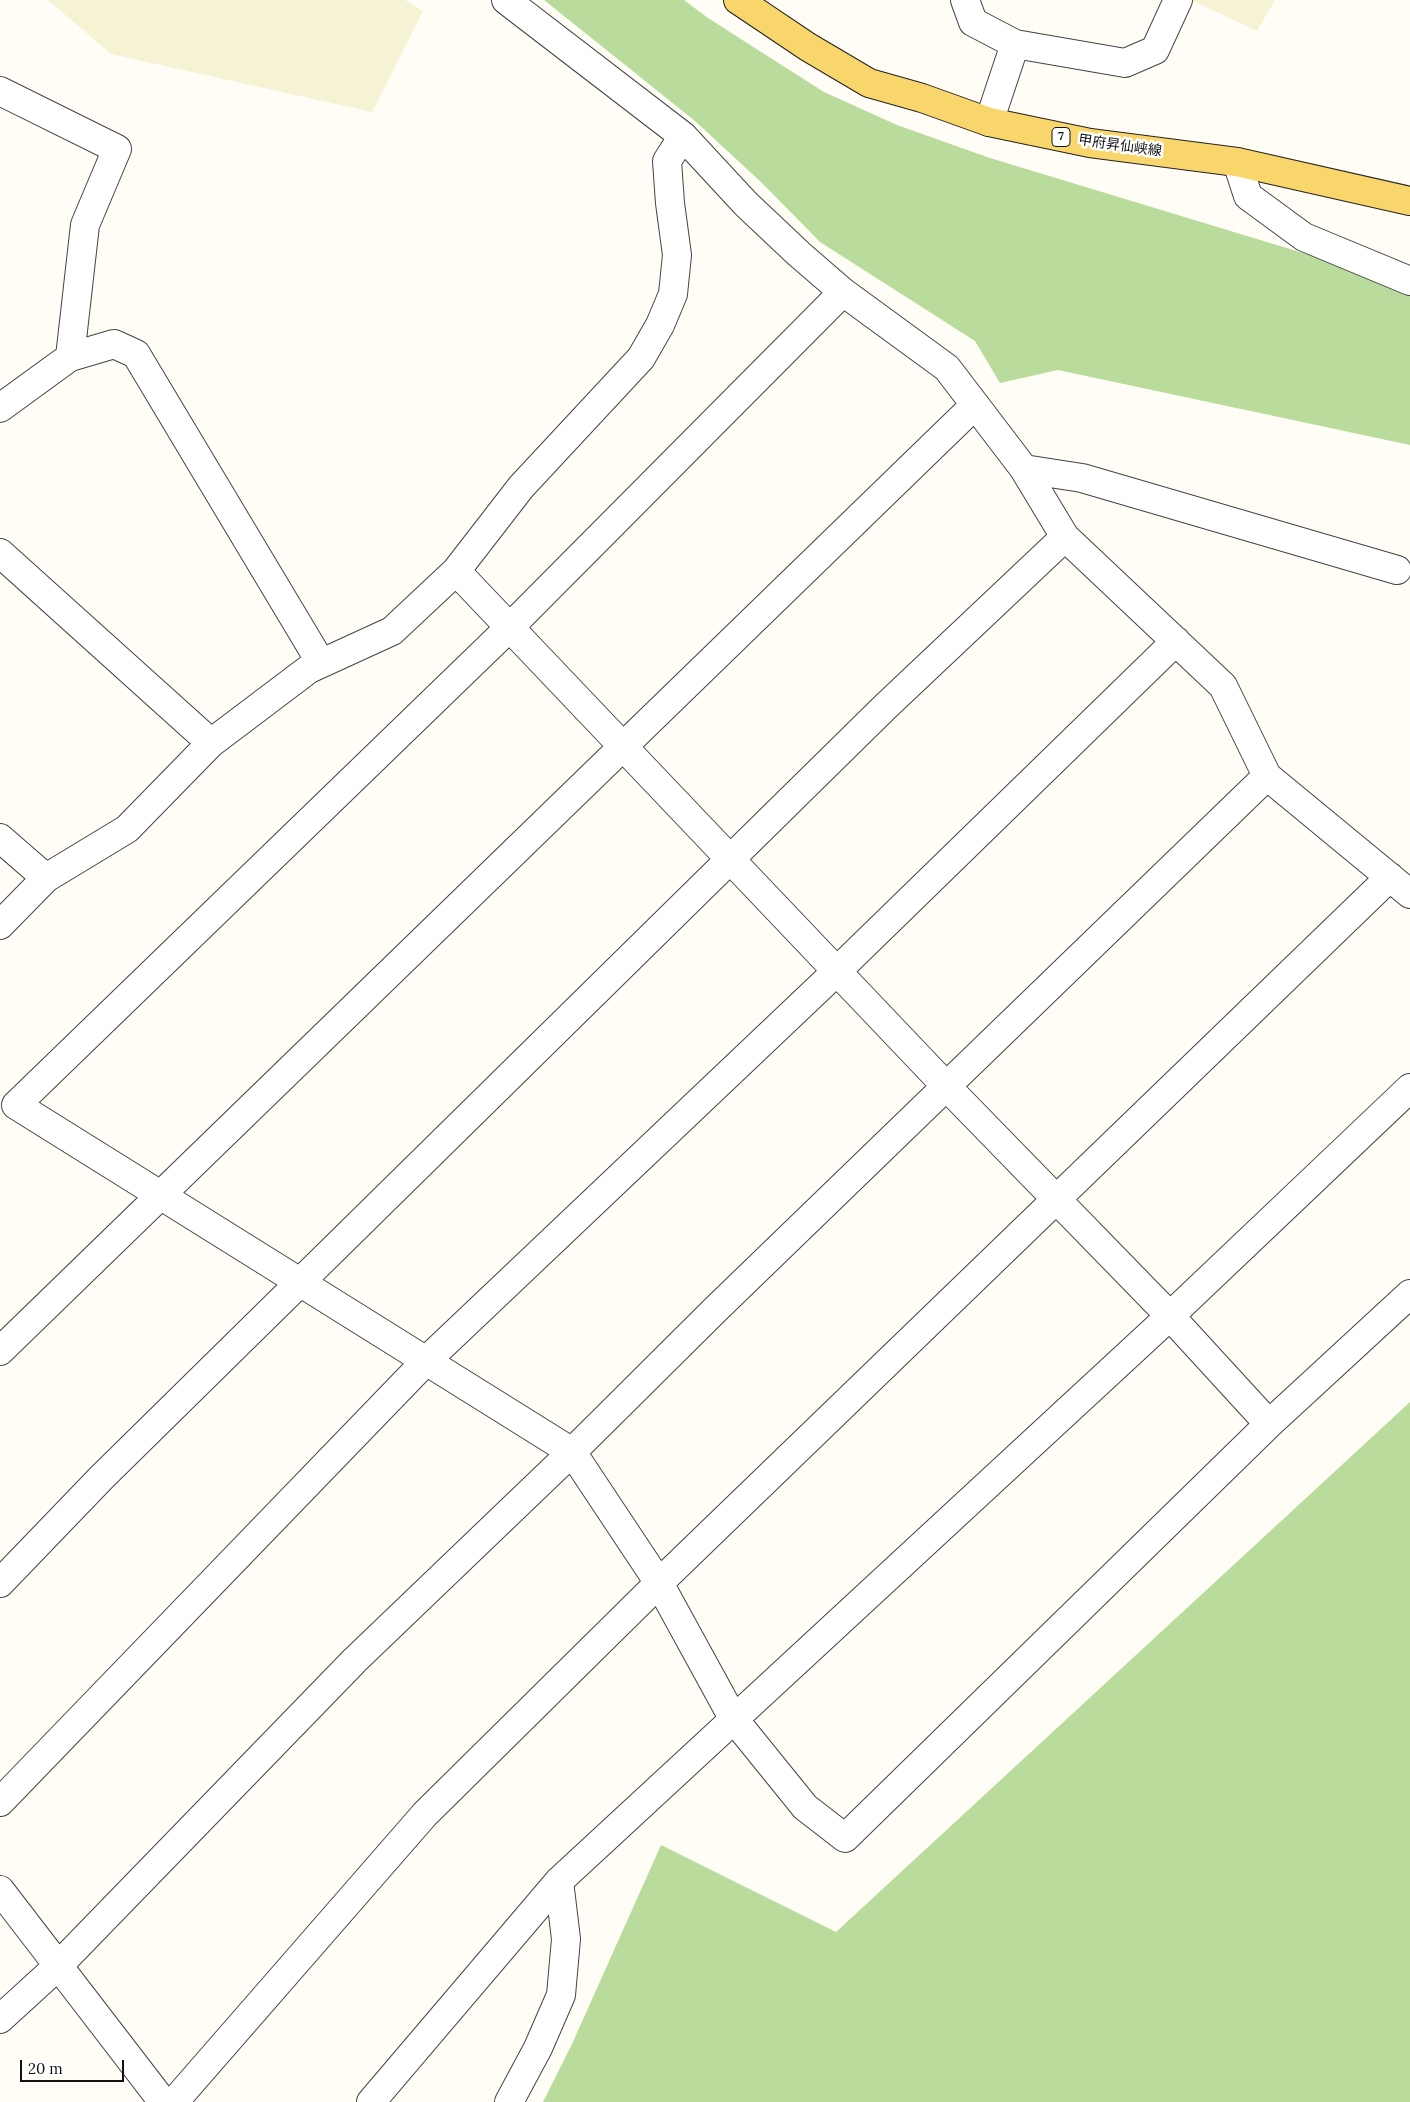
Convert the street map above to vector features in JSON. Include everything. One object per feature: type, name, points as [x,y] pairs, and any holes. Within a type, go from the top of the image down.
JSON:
[{"type":"main road","name":"甲府昇仙峡線","points":[[738,0],[808,47],[869,83],[922,98],[989,122],[1090,143],[1237,162],[1410,201]]},
{"type":"street","points":[[174,2102],[425,1814],[659,1583],[1057,1200],[1400,885],[1266,776],[1223,686],[1065,537],[1024,469],[947,368],[843,292],[746,204],[683,136],[506,0]]},
{"type":"street","points":[[965,0],[973,22],[1015,44],[1125,63],[1155,50],[1178,0]]},
{"type":"street","points":[[989,122],[1015,44]]},
{"type":"street","points":[[0,91],[117,149],[85,225],[70,357]]},
{"type":"street","points":[[0,925],[46,878],[127,830],[211,743],[309,669],[392,631],[456,571],[521,487],[641,358],[660,325],[673,294],[677,255],[667,161],[683,136]]},
{"type":"street","points":[[1237,162],[1248,196],[1304,237],[1410,281]]},
{"type":"street","points":[[843,292],[510,627],[16,1105],[301,1281],[572,1452],[659,1583],[733,1718],[805,1807],[845,1838],[1268,1424],[1410,1294]]},
{"type":"street","points":[[0,408],[70,357],[114,344],[136,354],[320,664]]},
{"type":"street","points":[[0,1351],[975,405]]},
{"type":"street","points":[[1024,469],[1082,478],[1397,570]]},
{"type":"street","points":[[0,1583],[102,1476],[885,707],[1065,537]]},
{"type":"street","points":[[0,553],[211,743]]},
{"type":"street","points":[[456,571],[836,972],[1170,1316],[1268,1424]]},
{"type":"street","points":[[0,1802],[427,1360],[836,972],[1176,641]]},
{"type":"street","points":[[0,2019],[58,1966],[355,1660],[572,1452],[1266,776]]},
{"type":"street","points":[[0,838],[46,878]]},
{"type":"street","points":[[371,2102],[559,1881],[733,1718],[1170,1316],[1410,1088]]},
{"type":"street","points":[[509,2102],[538,2048],[561,1995],[566,1939],[559,1881]]},
{"type":"street","points":[[0,1890],[163,2102]]},
{"type":"shaded area","points":[[48,0],[405,0],[423,11],[372,112],[111,54]]},
{"type":"shaded area","points":[[1191,0],[1275,0],[1257,31]]},
{"type":"green space","points":[[544,0],[684,0],[708,18],[824,92],[897,125],[990,158],[1313,256],[1410,267],[1410,445],[1058,370],[1000,383],[975,341],[820,242],[763,184],[695,121]]},
{"type":"green space","points":[[1410,1402],[1410,2102],[543,2102],[572,2044],[661,1845],[836,1932]]}]
